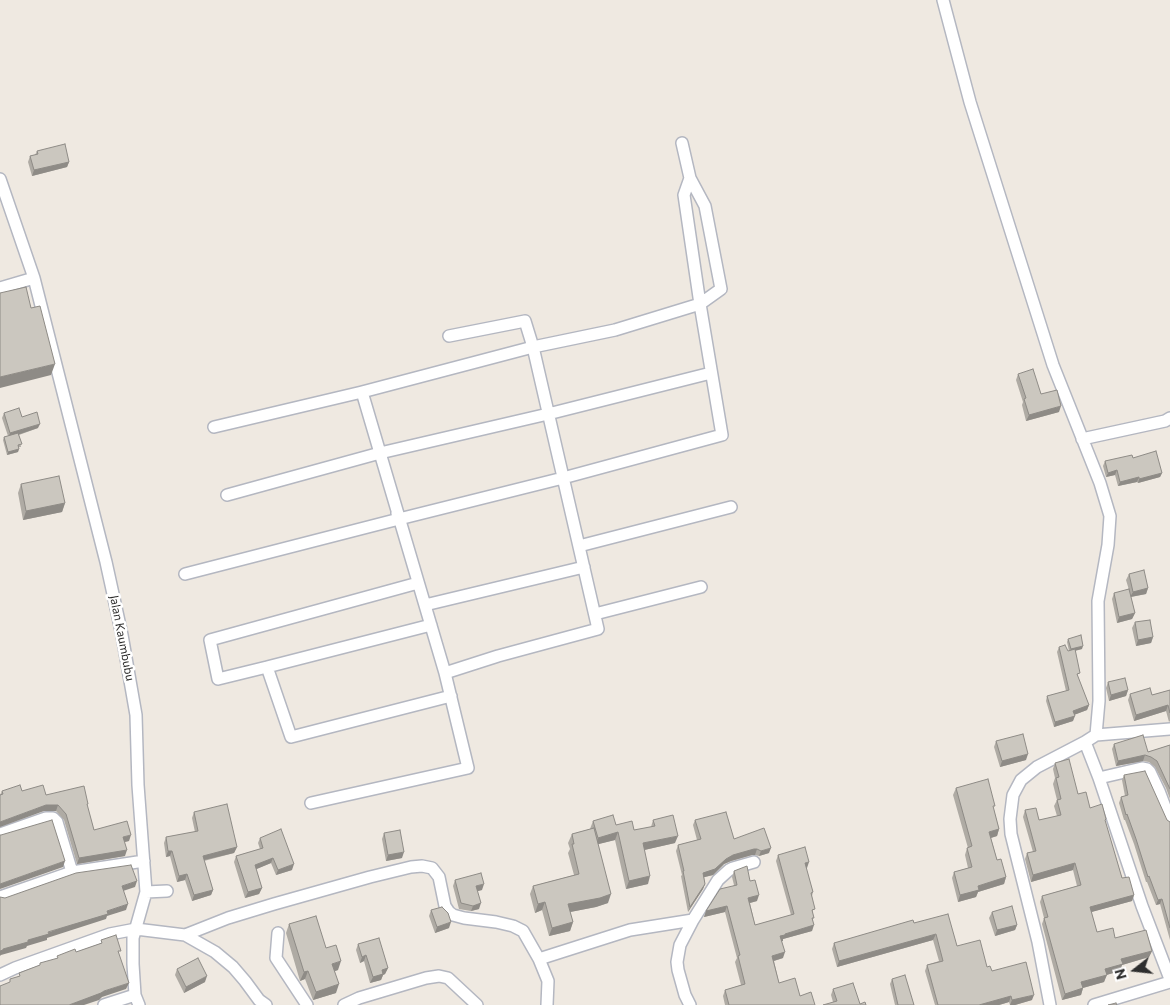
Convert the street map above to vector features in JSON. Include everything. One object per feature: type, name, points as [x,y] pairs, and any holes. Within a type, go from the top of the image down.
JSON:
[{"type":"street","points":[[943,0],[970,102],[1053,365],[1100,483],[1110,516],[1108,545],[1098,601],[1099,701],[1096,735]]},
{"type":"street","points":[[214,427],[362,392],[532,347],[615,330],[700,304],[721,289],[705,206],[690,178],[682,143]]},
{"type":"street","points":[[185,574],[563,478],[722,435],[684,195],[690,178]]},
{"type":"street","name":"Jalan Kaumbubu","points":[[0,179],[34,278],[103,552],[122,635],[136,715],[138,785],[146,892],[133,938],[133,964],[137,1000]]},
{"type":"street","points":[[0,288],[34,278]]},
{"type":"street","points":[[445,673],[498,656],[598,629],[525,321],[448,336]]},
{"type":"street","points":[[227,495],[380,453],[548,414],[711,373]]},
{"type":"street","points":[[311,803],[468,768],[445,673],[362,392]]},
{"type":"street","points":[[1082,439],[1165,421],[1170,418]]},
{"type":"street","points":[[579,546],[731,507]]},
{"type":"street","points":[[425,604],[584,566]]},
{"type":"street","points":[[418,583],[210,640],[218,679],[431,625]]},
{"type":"street","points":[[595,614],[701,587]]},
{"type":"street","points":[[266,667],[291,737],[451,696]]},
{"type":"street","points":[[1050,1005],[1038,942],[1013,842],[1010,819],[1014,795],[1021,780],[1037,767],[1096,735],[1170,729]]},
{"type":"street","points":[[1085,742],[1170,981],[1094,1005]]},
{"type":"street","points":[[1099,778],[1142,768],[1147,769],[1159,791],[1170,820]]},
{"type":"street","points":[[0,834],[46,818],[53,818],[57,822],[72,872]]},
{"type":"street","points":[[0,897],[72,872],[144,861]]},
{"type":"street","points":[[690,1005],[685,995],[676,962],[680,945],[718,880],[732,868],[754,862]]},
{"type":"street","points":[[185,935],[228,918],[274,904],[386,873],[422,866],[432,868],[439,877],[445,906],[453,915],[496,922],[513,926],[523,931],[539,959],[548,981],[547,1005]]},
{"type":"street","points":[[146,892],[167,891]]},
{"type":"street","points":[[539,959],[630,930],[693,920]]},
{"type":"street","points":[[0,975],[110,934],[136,929],[185,935],[215,952],[245,980],[251,991],[266,1005]]},
{"type":"street","points":[[278,933],[276,958],[307,1005]]},
{"type":"street","points":[[344,1005],[367,995],[439,976],[448,978],[477,1005]]},
{"type":"street","points":[[104,1005],[137,1000]]},
{"type":"building","points":[[65,144],[69,162],[34,170],[30,156],[38,154],[37,151]]},
{"type":"building","points":[[26,287],[31,308],[40,306],[55,364],[0,377],[0,293]]},
{"type":"building","points":[[1033,369],[1041,394],[1057,390],[1061,406],[1029,415],[1024,399],[1026,398],[1018,374]]},
{"type":"building","points":[[19,408],[22,417],[37,412],[40,424],[10,433],[4,413]]},
{"type":"building","points":[[18,433],[22,444],[18,445],[19,449],[8,452],[4,437]]},
{"type":"building","points":[[1156,451],[1162,473],[1120,482],[1117,470],[1108,473],[1105,461],[1132,455],[1133,458]]},
{"type":"building","points":[[59,476],[65,503],[26,511],[21,484]]},
{"type":"building","points":[[1144,570],[1148,588],[1133,592],[1129,574]]},
{"type":"building","points":[[1129,589],[1135,613],[1119,617],[1114,593]]},
{"type":"building","points":[[1150,620],[1153,637],[1138,640],[1135,622]]},
{"type":"building","points":[[1081,635],[1083,646],[1071,649],[1068,639]]},
{"type":"building","points":[[1065,645],[1068,651],[1075,649],[1080,673],[1077,674],[1089,705],[1073,711],[1075,716],[1055,722],[1047,696],[1069,690],[1059,647]]},
{"type":"building","points":[[1125,678],[1128,690],[1111,695],[1108,682]]},
{"type":"building","points":[[1150,688],[1152,695],[1170,690],[1170,713],[1168,705],[1136,715],[1130,694]]},
{"type":"building","points":[[1023,734],[1028,754],[1002,761],[996,741]]},
{"type":"building","points":[[1143,735],[1148,752],[1170,745],[1170,789],[1157,761],[1151,757],[1145,755],[1118,761],[1114,744]]},
{"type":"building","points":[[1069,759],[1078,794],[1086,792],[1090,808],[1102,804],[1122,878],[1129,877],[1134,895],[1090,907],[1097,932],[1113,928],[1115,938],[1146,930],[1152,951],[1121,959],[1123,964],[1105,969],[1107,975],[1081,982],[1083,988],[1065,994],[1044,918],[1048,917],[1042,896],[1081,885],[1075,863],[1033,875],[1027,853],[1036,851],[1025,810],[1036,808],[1039,820],[1061,815],[1057,800],[1061,799],[1056,778],[1059,777],[1055,763]]},
{"type":"building","points":[[1145,771],[1167,820],[1170,822],[1170,928],[1162,899],[1158,900],[1148,877],[1121,797],[1128,795],[1124,775]]},
{"type":"building","points":[[988,779],[999,829],[989,832],[997,860],[1001,859],[1006,877],[978,886],[979,890],[960,895],[954,872],[972,867],[967,848],[972,846],[956,788]]},
{"type":"building","points":[[20,785],[22,791],[43,785],[46,795],[84,786],[94,830],[127,821],[131,835],[123,837],[127,850],[79,858],[66,814],[58,805],[46,805],[0,822],[0,795],[3,794],[2,791]]},
{"type":"building","points":[[227,804],[237,847],[203,856],[213,890],[194,895],[187,874],[179,876],[172,851],[168,851],[166,837],[198,831],[194,812]]},
{"type":"building","points":[[726,812],[734,839],[764,828],[771,848],[761,851],[754,849],[733,855],[715,869],[703,873],[705,884],[690,907],[678,845],[701,839],[695,820]]},
{"type":"building","points":[[613,815],[616,825],[632,821],[634,830],[655,826],[653,820],[673,815],[678,836],[643,843],[650,876],[629,881],[618,832],[598,838],[593,821]]},
{"type":"building","points":[[52,820],[65,861],[0,884],[0,835]]},
{"type":"building","points":[[594,828],[611,894],[568,904],[573,922],[552,928],[545,902],[538,904],[533,886],[579,874],[572,844],[574,844],[572,834]]},
{"type":"building","points":[[281,829],[294,864],[278,870],[273,858],[255,865],[262,888],[248,892],[236,856],[263,848],[260,838]]},
{"type":"building","points":[[400,830],[404,852],[388,855],[384,833]]},
{"type":"building","points":[[805,847],[809,862],[805,863],[813,892],[811,893],[815,909],[812,910],[814,925],[780,936],[785,952],[772,956],[779,983],[795,978],[800,996],[811,992],[815,1005],[729,1005],[725,990],[745,984],[738,956],[740,955],[727,906],[706,911],[720,889],[737,885],[734,871],[747,866],[750,881],[755,880],[759,895],[748,898],[755,925],[794,914],[778,855]]},
{"type":"building","points":[[131,865],[137,881],[122,886],[128,904],[107,911],[108,914],[48,932],[49,934],[0,951],[0,897],[5,898],[76,873]]},
{"type":"building","points":[[481,873],[484,884],[476,886],[481,903],[473,906],[461,903],[455,880]]},
{"type":"building","points":[[1012,906],[1017,925],[997,930],[992,912]]},
{"type":"building","points":[[442,907],[448,913],[451,922],[437,927],[431,910]]},
{"type":"building","points":[[948,914],[957,946],[980,940],[987,967],[990,966],[992,971],[1026,962],[1034,995],[1012,1000],[1011,996],[979,1005],[938,1005],[927,965],[943,961],[936,934],[839,961],[834,943],[913,920],[914,923]]},
{"type":"building","points":[[316,916],[326,948],[336,945],[341,961],[332,964],[339,984],[316,992],[308,971],[304,972],[289,924]]},
{"type":"building","points":[[116,935],[121,951],[118,951],[129,983],[69,1005],[0,1005],[0,986],[10,982],[10,979],[20,976],[19,973],[40,965],[40,963],[58,958],[57,956],[75,949],[76,952],[102,943],[101,940]]},
{"type":"building","points":[[379,938],[388,968],[382,970],[383,974],[373,977],[366,955],[362,957],[358,944]]},
{"type":"building","points":[[198,958],[207,976],[186,987],[177,969]]},
{"type":"building","points":[[905,975],[914,1005],[898,1005],[892,979]]},
{"type":"building","points":[[853,983],[860,1004],[865,1002],[866,1005],[823,1005],[837,1001],[833,989]]}]
